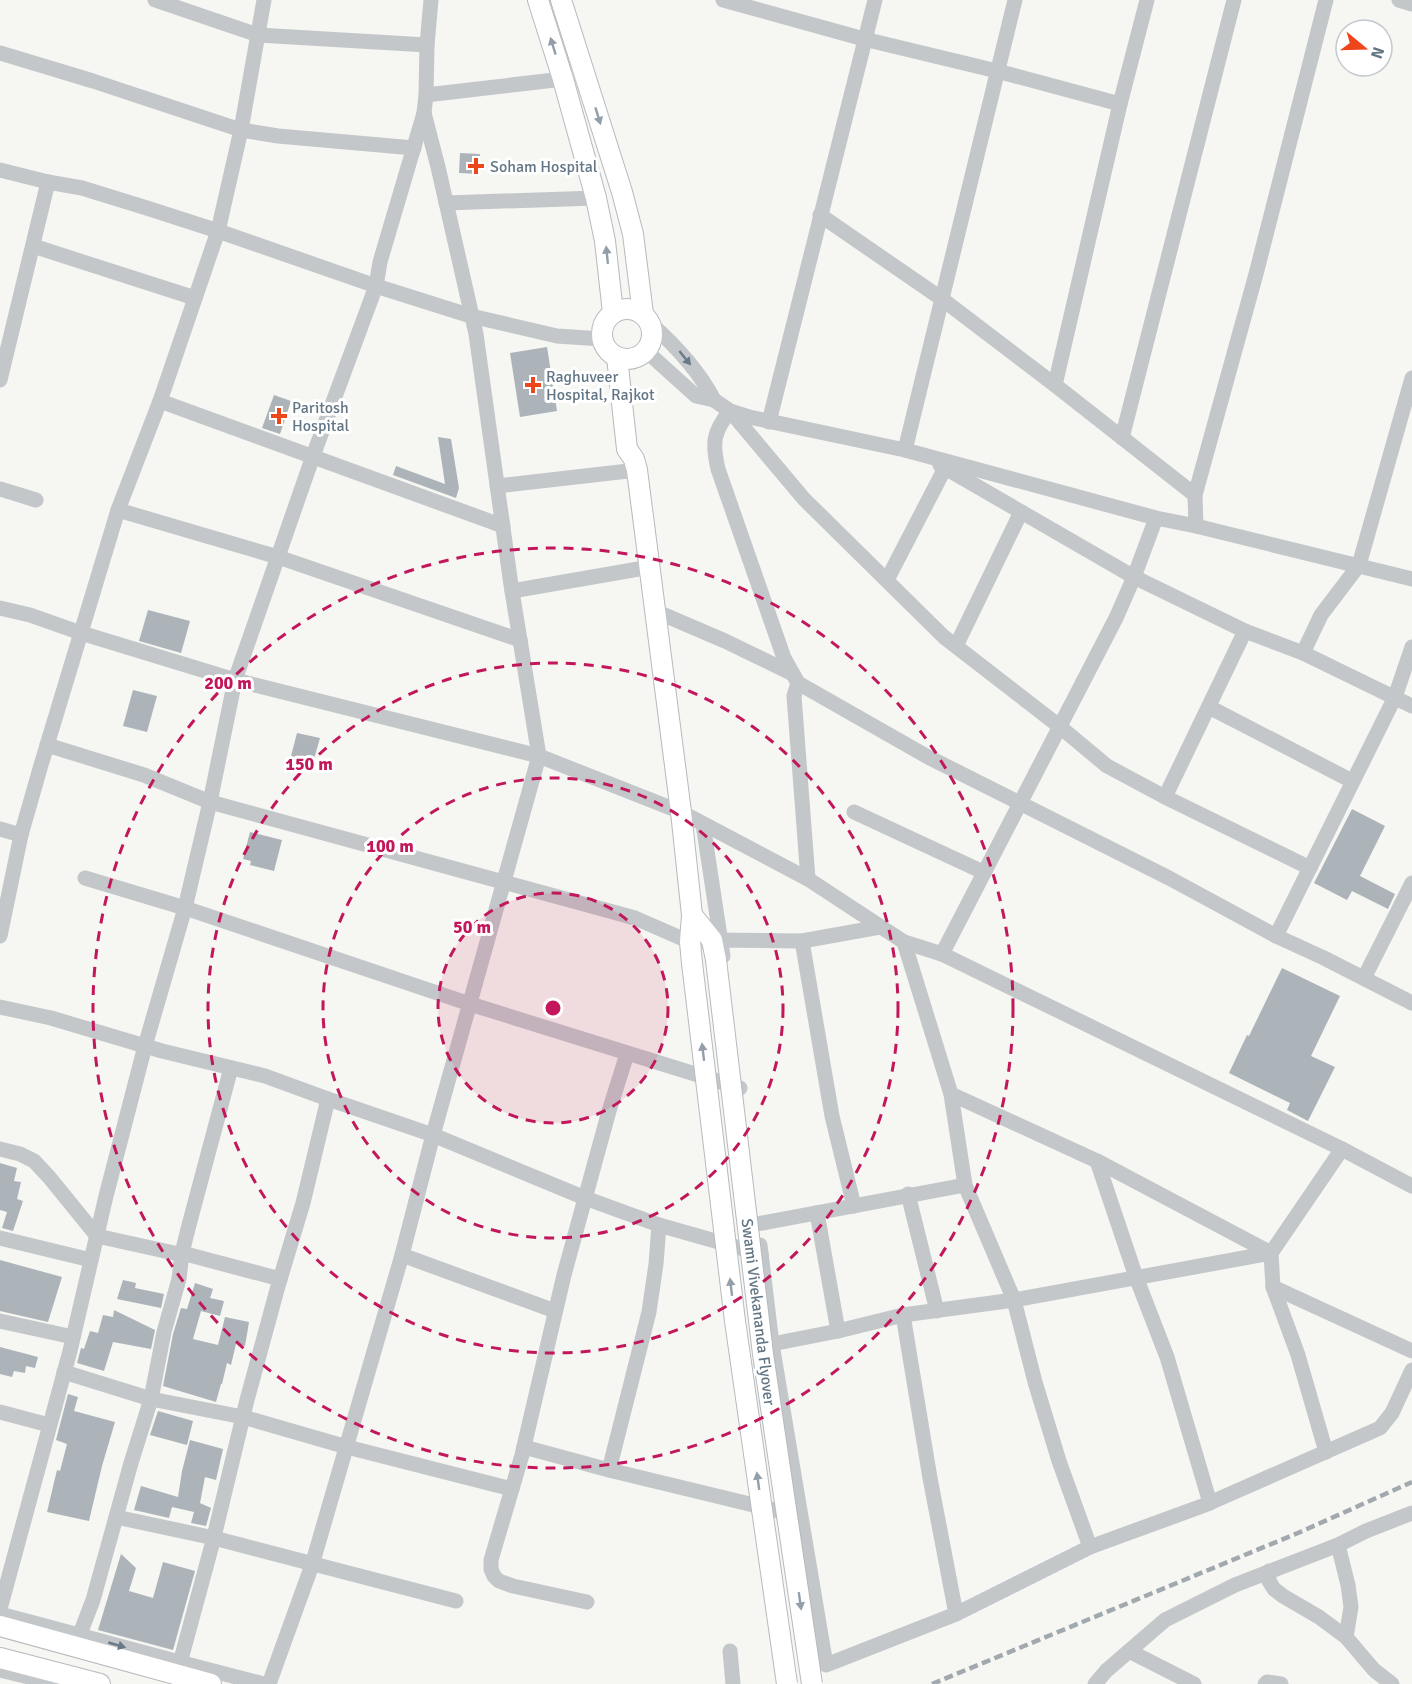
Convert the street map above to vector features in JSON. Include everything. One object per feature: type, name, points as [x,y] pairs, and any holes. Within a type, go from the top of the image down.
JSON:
[{"type":"main road","points":[[538,0],[596,198],[605,241],[613,313]]},
{"type":"main road","points":[[561,0],[622,192],[633,234],[646,318],[652,334],[649,346],[630,355],[607,350],[602,339],[602,326],[608,316],[619,309],[631,308],[646,318]]},
{"type":"main road","name":"Swami Vivekananda Flyover","points":[[630,355],[627,449],[636,465],[650,567],[681,812],[692,915],[690,942],[735,1321],[787,1684]]},
{"type":"main road","points":[[692,915],[717,940]]},
{"type":"main road","name":"Swami Vivekananda Flyover","points":[[717,940],[716,960],[763,1354],[812,1684]]},
{"type":"main road","points":[[0,1626],[210,1684]]},
{"type":"main road","points":[[0,1658],[100,1684]]},
{"type":"street","points":[[155,0],[258,35],[427,45]]},
{"type":"street","points":[[0,936],[4,902],[21,835],[118,510],[160,401],[218,231],[241,130],[264,0]]},
{"type":"street","points":[[0,1609],[64,1372],[145,1046],[185,908],[235,680],[313,456],[376,286],[380,262],[424,113],[431,0]]},
{"type":"street","points":[[723,0],[864,39],[1120,104]]},
{"type":"street","points":[[769,422],[874,0]]},
{"type":"street","points":[[912,451],[942,299],[1015,0]]},
{"type":"street","points":[[1055,385],[1120,104],[1147,0]]},
{"type":"street","points":[[1122,438],[1234,0]]},
{"type":"street","points":[[1196,526],[1195,495],[1256,274],[1326,0]]},
{"type":"street","points":[[1399,0],[1412,4]]},
{"type":"street","points":[[0,54],[93,81],[241,130],[278,136],[414,148]]},
{"type":"street","points":[[426,95],[586,75]]},
{"type":"street","points":[[269,1684],[312,1565],[347,1447],[402,1255],[538,756],[476,334],[424,113]]},
{"type":"street","points":[[0,170],[82,188],[471,316],[557,336],[602,339]]},
{"type":"street","points":[[0,380],[6,331],[33,246],[48,182]]},
{"type":"street","points":[[447,203],[596,198]]},
{"type":"street","points":[[820,215],[942,299],[1195,495]]},
{"type":"street","points":[[33,246],[195,298]]},
{"type":"street","points":[[646,318],[675,345],[705,382],[714,400]]},
{"type":"street","points":[[630,355],[696,396],[714,400],[730,411],[804,499],[944,637],[1107,766],[1310,868]]},
{"type":"street","points":[[1303,653],[1321,615],[1359,565],[1412,378]]},
{"type":"street","points":[[160,401],[503,526]]},
{"type":"street","points":[[730,411],[769,422],[912,451],[1156,518],[1412,579]]},
{"type":"street","points":[[730,411],[720,422],[715,436],[714,452],[784,658],[795,678],[794,696],[808,879]]},
{"type":"street","points":[[912,451],[1134,577],[1245,631],[1303,653],[1412,706]]},
{"type":"street","points":[[497,486],[636,465]]},
{"type":"street","points":[[887,580],[945,468]]},
{"type":"street","points":[[0,489],[36,500]]},
{"type":"street","points":[[118,510],[278,557],[520,640]]},
{"type":"street","points":[[956,646],[1022,512]]},
{"type":"street","points":[[942,954],[1116,618],[1156,518]]},
{"type":"street","points":[[512,591],[650,567]]},
{"type":"street","points":[[0,608],[30,615],[235,680],[538,756],[681,812],[808,879],[904,942],[942,954],[1342,1149],[1412,1186]]},
{"type":"street","points":[[655,611],[715,636],[795,678],[928,757],[1412,1004]]},
{"type":"street","points":[[1165,797],[1245,631]]},
{"type":"street","points":[[1276,936],[1395,697],[1412,647]]},
{"type":"street","points":[[1209,707],[1352,781]]},
{"type":"street","points":[[47,745],[144,775],[210,802],[634,918],[690,942],[802,940],[880,927]]},
{"type":"street","points":[[854,812],[984,872]]},
{"type":"street","points":[[703,824],[717,940],[740,1089],[772,1344],[826,1665],[956,1614],[1090,1547],[1210,1503],[1380,1428],[1392,1413],[1412,1370]]},
{"type":"street","points":[[0,829],[21,835]]},
{"type":"street","points":[[85,878],[185,908],[470,1004],[740,1089]]},
{"type":"street","points":[[1364,978],[1412,883]]},
{"type":"street","points":[[802,940],[832,1116],[854,1206]]},
{"type":"street","points":[[904,942],[951,1094],[965,1185],[1014,1300],[1035,1382],[1059,1461],[1090,1547]]},
{"type":"street","points":[[0,1007],[51,1018],[162,1051],[266,1076],[433,1135],[585,1198],[659,1224],[761,1254]]},
{"type":"street","points":[[587,1602],[499,1581],[491,1569],[491,1560],[524,1447],[555,1311],[585,1198],[627,1054]]},
{"type":"street","points":[[80,1634],[93,1600],[151,1399],[164,1332],[179,1279],[182,1253],[231,1068]]},
{"type":"street","points":[[951,1094],[1097,1161],[1271,1253]]},
{"type":"street","points":[[180,1663],[214,1538],[243,1417],[303,1203],[328,1099]]},
{"type":"street","points":[[0,1149],[20,1154],[34,1161],[97,1236],[182,1253],[280,1279]]},
{"type":"street","points":[[1326,1452],[1299,1354],[1273,1287],[1271,1253],[1342,1149]]},
{"type":"street","points":[[1097,1161],[1136,1277],[1167,1357],[1210,1503]]},
{"type":"street","points":[[757,1224],[965,1185]]},
{"type":"street","points":[[908,1195],[937,1311]]},
{"type":"street","points":[[817,1213],[838,1331]]},
{"type":"street","points":[[609,1470],[649,1312],[659,1224]]},
{"type":"street","points":[[0,1238],[91,1260]]},
{"type":"street","points":[[772,1344],[903,1315],[1014,1300],[1271,1253]]},
{"type":"street","points":[[402,1255],[555,1311]]},
{"type":"street","points":[[1273,1287],[1412,1351]]},
{"type":"street","points":[[903,1315],[930,1478],[956,1614]]},
{"type":"street","points":[[0,1321],[73,1337]]},
{"type":"street","points":[[64,1372],[151,1399],[243,1417],[347,1447],[512,1489]]},
{"type":"street","points":[[0,1412],[49,1425]]},
{"type":"street","points":[[524,1447],[801,1516]]},
{"type":"street","points":[[1095,1684],[1164,1620],[1235,1585],[1412,1513]]},
{"type":"street","points":[[116,1517],[214,1538],[456,1601]]},
{"type":"street","points":[[1338,1545],[1351,1607],[1346,1637]]},
{"type":"street","points":[[1269,1571],[1269,1581],[1274,1589],[1346,1637],[1374,1670],[1392,1684]]},
{"type":"street","points":[[0,1614],[264,1684]]},
{"type":"street","points":[[1129,1651],[1194,1684]]},
{"type":"street","points":[[730,1652],[733,1684]]},
{"type":"street","points":[[0,1670],[58,1684]]},
{"type":"street","points":[[1265,1684],[1267,1682],[1281,1684]]},
{"type":"building","points":[[460,153],[480,154],[479,174],[459,173]]},
{"type":"building","points":[[547,347],[557,411],[520,417],[510,353]]},
{"type":"building","points":[[274,395],[291,401],[280,434],[262,428]]},
{"type":"building","points":[[438,437],[451,439],[459,488],[456,498],[393,475],[396,466],[445,484]]},
{"type":"building","points":[[148,610],[190,621],[181,653],[139,641]]},
{"type":"building","points":[[133,690],[157,696],[147,732],[123,726]]},
{"type":"building","points":[[297,733],[320,738],[312,766],[290,760]]},
{"type":"building","points":[[1352,809],[1385,826],[1360,876],[1395,894],[1388,909],[1352,891],[1347,900],[1314,883]]},
{"type":"building","points":[[250,832],[282,840],[274,871],[250,865],[251,861],[243,859]]},
{"type":"building","points":[[1282,968],[1340,996],[1311,1056],[1335,1067],[1308,1121],[1287,1110],[1290,1103],[1229,1073]]},
{"type":"building","points":[[0,1163],[17,1168],[14,1181],[21,1182],[17,1199],[23,1201],[13,1231],[2,1228],[7,1212],[0,1210]]},
{"type":"building","points":[[0,1260],[62,1277],[48,1322],[0,1311]]},
{"type":"building","points":[[123,1280],[136,1283],[135,1288],[164,1294],[161,1308],[117,1299]]},
{"type":"building","points":[[195,1283],[213,1289],[210,1298],[224,1301],[220,1316],[201,1311],[193,1339],[218,1345],[225,1317],[249,1322],[245,1346],[236,1344],[231,1365],[227,1363],[216,1402],[163,1386],[173,1334],[181,1308],[187,1309]]},
{"type":"building","points":[[114,1310],[155,1330],[151,1349],[113,1342],[104,1371],[77,1363],[81,1348],[84,1349],[90,1331],[98,1333],[103,1315],[113,1317]]},
{"type":"building","points":[[0,1347],[38,1357],[35,1368],[26,1366],[25,1373],[14,1371],[12,1377],[0,1374]]},
{"type":"building","points":[[68,1394],[78,1397],[74,1411],[115,1422],[89,1521],[47,1512],[57,1470],[60,1471],[67,1444],[56,1440]]},
{"type":"building","points":[[158,1411],[193,1421],[187,1445],[150,1435]]},
{"type":"building","points":[[190,1440],[223,1449],[216,1480],[205,1477],[200,1503],[211,1508],[206,1526],[191,1523],[194,1512],[172,1507],[169,1518],[134,1510],[141,1486],[178,1497]]},
{"type":"building","points":[[121,1554],[136,1568],[129,1591],[153,1598],[163,1562],[195,1571],[173,1650],[98,1630]]},
{"type":"railway","points":[[932,1684],[1298,1533],[1412,1482]]},
{"type":"place","name":"Soham Hospital","points":[[476,166]]},
{"type":"place","name":"Raghuveer Hospital, Rajkot","points":[[533,385]]},
{"type":"place","name":"Paritosh Hospital","points":[[279,416]]}]
